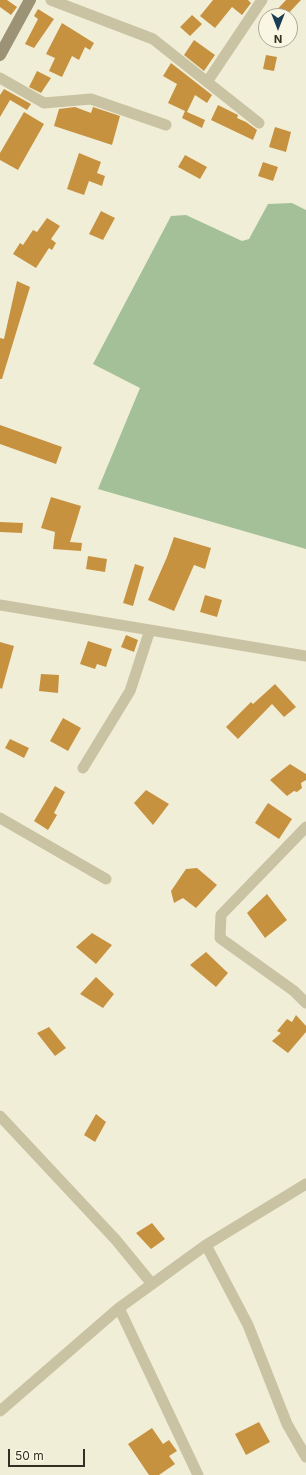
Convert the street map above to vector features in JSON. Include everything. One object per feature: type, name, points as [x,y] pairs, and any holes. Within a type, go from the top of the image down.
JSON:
[{"type":"main road","points":[[0,55],[30,0]]},
{"type":"street","points":[[50,0],[153,39],[259,123]]},
{"type":"street","points":[[207,82],[262,0]]},
{"type":"street","points":[[0,78],[44,103],[91,99],[166,125]]},
{"type":"street","points":[[0,605],[306,656]]},
{"type":"street","points":[[83,768],[130,691],[150,630]]},
{"type":"street","points":[[0,818],[106,879]]},
{"type":"street","points":[[306,827],[221,915],[220,938],[294,992],[306,1003]]},
{"type":"street","points":[[0,1116],[116,1240],[152,1284]]},
{"type":"street","points":[[0,1411],[119,1308],[206,1245],[305,1188]]},
{"type":"street","points":[[206,1245],[248,1325],[287,1424],[306,1456]]},
{"type":"street","points":[[119,1308],[198,1475]]},
{"type":"green space","points":[[292,203],[306,210],[306,549],[98,489],[140,388],[93,364],[171,216],[186,215],[242,241],[249,239],[268,204]]},
{"type":"building","points":[[0,0],[7,0],[17,7],[11,15],[0,7]]},
{"type":"building","points":[[213,0],[248,0],[251,3],[242,15],[232,7],[215,28],[200,16]]},
{"type":"building","points":[[286,0],[301,0],[294,8],[278,8]]},
{"type":"building","points":[[38,9],[54,19],[34,48],[25,44],[38,19],[34,16]]},
{"type":"building","points":[[192,15],[202,24],[190,36],[180,27]]},
{"type":"building","points":[[62,23],[94,43],[90,50],[85,47],[79,60],[72,56],[62,77],[49,71],[55,58],[46,54]]},
{"type":"building","points":[[194,40],[215,55],[204,71],[184,55]]},
{"type":"building","points":[[266,55],[277,57],[274,71],[263,69]]},
{"type":"building","points":[[171,63],[212,95],[207,103],[195,95],[187,112],[205,120],[202,128],[182,118],[185,111],[168,103],[177,84],[163,76]]},
{"type":"building","points":[[37,71],[51,78],[41,93],[29,87]]},
{"type":"building","points":[[4,89],[31,104],[27,110],[10,100],[0,117],[0,95]]},
{"type":"building","points":[[218,105],[238,115],[237,118],[246,122],[257,130],[253,140],[211,120]]},
{"type":"building","points":[[75,107],[91,113],[93,107],[120,116],[112,145],[54,126],[59,109]]},
{"type":"building","points":[[24,112],[44,124],[18,170],[0,160],[0,153]]},
{"type":"building","points":[[275,127],[291,132],[286,152],[269,147]]},
{"type":"building","points":[[79,153],[101,162],[97,173],[105,176],[102,186],[89,181],[84,195],[67,189]]},
{"type":"building","points":[[185,155],[207,167],[200,179],[178,167]]},
{"type":"building","points":[[263,162],[278,167],[273,181],[258,176]]},
{"type":"building","points":[[101,211],[115,218],[103,240],[89,234]]},
{"type":"building","points":[[47,218],[60,226],[51,239],[56,243],[52,250],[49,248],[36,268],[13,254],[20,243],[23,245],[33,230],[37,232]]},
{"type":"building","points":[[17,281],[30,287],[2,379],[0,379],[0,338],[4,339]]},
{"type":"building","points":[[0,425],[62,447],[56,464],[0,444]]},
{"type":"building","points":[[51,497],[81,506],[70,542],[82,543],[81,551],[53,549],[55,532],[41,528]]},
{"type":"building","points":[[0,522],[23,523],[22,533],[0,532]]},
{"type":"building","points":[[174,537],[211,548],[205,569],[194,565],[174,611],[148,600]]},
{"type":"building","points":[[88,556],[107,559],[105,572],[86,569]]},
{"type":"building","points":[[135,564],[144,567],[133,606],[123,603]]},
{"type":"building","points":[[205,595],[222,600],[217,617],[200,612]]},
{"type":"building","points":[[126,635],[138,640],[134,652],[121,647]]},
{"type":"building","points":[[88,641],[112,649],[106,667],[97,664],[95,669],[80,664]]},
{"type":"building","points":[[0,642],[14,646],[2,689],[0,688]]},
{"type":"building","points":[[41,674],[59,675],[58,693],[39,691]]},
{"type":"building","points":[[275,684],[296,707],[284,717],[272,704],[238,739],[226,727],[251,702],[253,704]]},
{"type":"building","points":[[63,718],[81,728],[68,751],[50,741]]},
{"type":"building","points":[[10,739],[29,748],[24,758],[5,748]]},
{"type":"building","points":[[290,764],[306,774],[306,780],[301,783],[302,788],[287,796],[270,780]]},
{"type":"building","points":[[55,786],[65,792],[54,813],[57,815],[48,830],[34,821]]},
{"type":"building","points":[[146,790],[169,804],[153,825],[134,803]]},
{"type":"building","points":[[268,803],[292,819],[279,839],[255,823]]},
{"type":"building","points":[[197,868],[217,885],[196,908],[183,898],[174,903],[171,891],[186,869]]},
{"type":"building","points":[[267,894],[287,920],[265,938],[247,913]]},
{"type":"building","points":[[92,933],[112,945],[96,964],[76,947]]},
{"type":"building","points":[[206,952],[228,973],[216,987],[190,965]]},
{"type":"building","points":[[96,977],[114,994],[103,1008],[80,994]]},
{"type":"building","points":[[296,1015],[306,1026],[306,1032],[288,1053],[272,1041],[281,1033],[277,1031],[287,1019],[292,1022]]},
{"type":"building","points":[[49,1027],[66,1048],[55,1056],[37,1033]]},
{"type":"building","points":[[96,1114],[106,1122],[95,1142],[84,1135]]},
{"type":"building","points":[[152,1223],[165,1239],[151,1249],[136,1233]]},
{"type":"building","points":[[259,1422],[270,1442],[246,1455],[235,1434]]},
{"type":"building","points":[[152,1428],[163,1444],[169,1440],[177,1451],[169,1456],[175,1464],[159,1475],[149,1475],[128,1444]]}]
